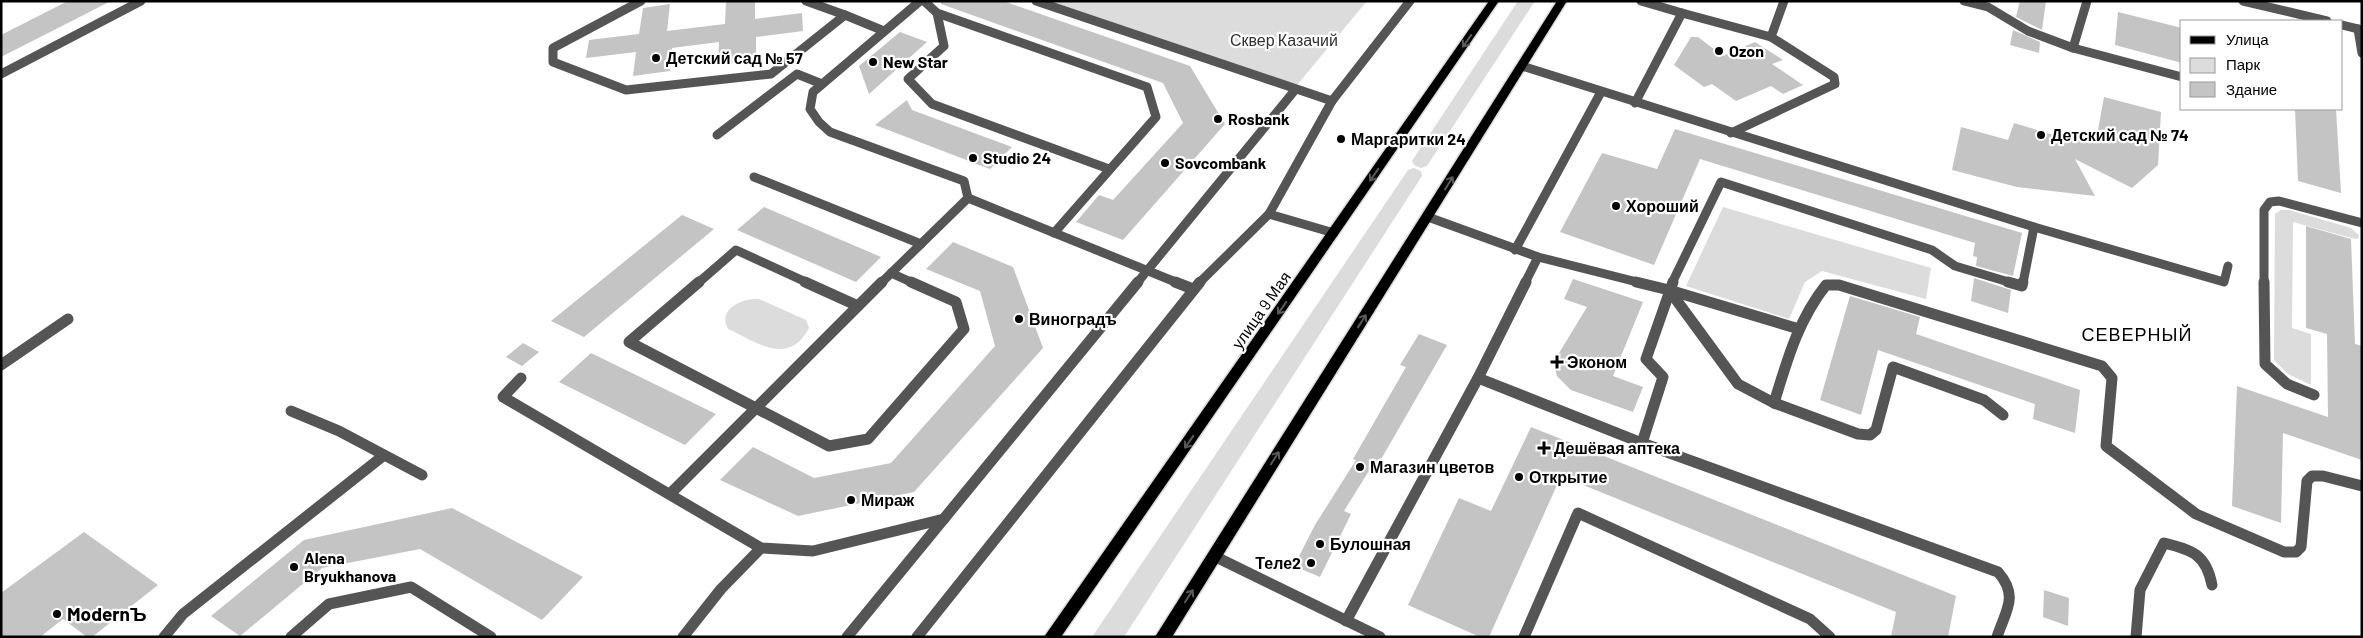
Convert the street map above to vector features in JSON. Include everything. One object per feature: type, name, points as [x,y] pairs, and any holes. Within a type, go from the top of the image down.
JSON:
[{"type":"main road","name":"улица 9 Мая","points":[[1052,637],[1494,1]]},
{"type":"main road","points":[[1163,637],[1562,1]]},
{"type":"street","points":[[1,74],[141,1]]},
{"type":"street","points":[[641,1],[553,48],[553,62],[626,90],[771,74],[846,15]]},
{"type":"street","points":[[806,1],[884,31]]},
{"type":"street","points":[[920,1],[812,92],[810,109],[819,122],[830,132],[964,181],[968,198]]},
{"type":"street","points":[[924,1],[936,13],[1147,87],[1156,117],[1054,233]]},
{"type":"street","points":[[1036,1],[1332,102]]},
{"type":"street","points":[[918,637],[1192,289],[1269,214],[1332,102],[1410,1]]},
{"type":"street","points":[[1641,1],[1771,37],[1834,77],[1835,84],[1731,133]]},
{"type":"street","points":[[1771,37],[1784,1]]},
{"type":"street","points":[[1964,1],[1988,7],[2028,31],[2073,48],[2180,76]]},
{"type":"street","points":[[2073,48],[2087,1]]},
{"type":"street","points":[[2243,1],[2322,20]]},
{"type":"street","points":[[936,13],[944,46],[908,78],[932,104],[1109,169]]},
{"type":"street","points":[[1635,102],[1682,13]]},
{"type":"street","points":[[2343,25],[2360,29],[2362,53]]},
{"type":"street","points":[[1522,66],[2034,227],[2224,282],[2228,266]]},
{"type":"street","points":[[780,67],[822,84]]},
{"type":"street","points":[[717,135],[797,74]]},
{"type":"street","points":[[847,637],[1295,90]]},
{"type":"street","points":[[1514,250],[1601,92]]},
{"type":"street","points":[[754,177],[921,244]]},
{"type":"street","points":[[1642,443],[1663,377],[1646,359],[1669,290],[1721,182],[1932,250],[1955,266],[2022,286],[2034,227]]},
{"type":"street","points":[[968,198],[1192,289]]},
{"type":"street","points":[[670,494],[968,198]]},
{"type":"street","points":[[2314,395],[2287,384],[2270,371],[2265,364],[2264,210],[2270,202],[2279,201],[2362,223]]},
{"type":"street","points":[[1269,214],[1334,233]]},
{"type":"street","points":[[1428,217],[1514,250],[1669,290],[1799,329]]},
{"type":"street","points":[[858,306],[736,250],[629,342],[829,446],[868,439],[964,329],[956,302],[891,273]]},
{"type":"street","points":[[1346,621],[1478,378],[1538,257]]},
{"type":"street","points":[[1774,403],[1799,329],[1819,293],[1826,285],[1839,285],[2102,366],[2112,378],[2106,446],[2196,514],[2284,552],[2296,552],[2301,547],[2307,482],[2312,476],[2362,486]]},
{"type":"street","points":[[1669,290],[1738,384],[1774,403],[1858,434],[1870,435],[1876,430],[1893,367],[1984,400],[2004,414]]},
{"type":"street","points":[[1,365],[68,319]]},
{"type":"street","points":[[521,378],[503,397],[761,548],[813,551],[944,518]]},
{"type":"street","points":[[1478,378],[1642,443],[1998,572],[2008,583],[2011,596],[1997,637]]},
{"type":"street","points":[[291,412],[339,431],[422,475]]},
{"type":"street","points":[[164,637],[183,614],[383,456]]},
{"type":"street","points":[[1524,637],[1578,513],[1810,619],[1830,637]]},
{"type":"street","points":[[2136,637],[2140,590],[2164,542],[2193,550],[2210,568],[2212,585]]},
{"type":"street","points":[[682,637],[721,589],[761,548]]},
{"type":"street","points":[[1214,556],[1380,637]]},
{"type":"street","points":[[291,637],[329,604],[412,587],[491,637]]},
{"type":"green space","name":"Сквер Казачий","points":[[1050,1],[1367,1],[1297,85]]},
{"type":"green space","points":[[1518,1],[1535,1],[1427,166],[1421,168],[1414,165],[1412,161]]},
{"type":"green space","points":[[1414,168],[1421,171],[1422,176],[1124,637],[1092,637],[1408,170]]},
{"type":"green space","points":[[1723,207],[1931,268],[1926,299],[1822,271],[1805,282],[1789,319],[1686,286]]},
{"type":"green space","points":[[2281,210],[2289,210],[2351,228],[2359,235],[2358,239],[2355,239],[2293,222],[2292,328],[2311,334],[2311,385],[2288,374],[2274,360],[2275,214]]},
{"type":"green space","points":[[759,299],[806,320],[809,328],[801,340],[792,346],[782,349],[771,348],[728,329],[725,322],[728,310],[745,300]]},
{"type":"building","points":[[68,1],[111,1],[1,57],[1,35]]},
{"type":"building","points":[[726,1],[755,1],[755,19],[802,13],[803,31],[756,37],[756,60],[718,65],[719,42],[672,48],[670,71],[633,76],[636,52],[586,58],[589,40],[639,34],[643,8],[670,4],[667,31],[725,24]]},
{"type":"building","points":[[941,1],[1003,1],[1190,66],[1225,124],[1123,240],[1076,222],[1099,195],[1113,200],[1183,123],[1163,83],[941,4]]},
{"type":"building","points":[[2020,1],[2046,1],[2042,30],[2016,17]]},
{"type":"building","points":[[2118,12],[2180,28],[2180,62],[2115,45]]},
{"type":"building","points":[[2013,30],[2040,42],[2039,53],[2010,45]]},
{"type":"building","points":[[900,32],[927,42],[869,94],[859,66]]},
{"type":"building","points":[[1691,37],[1698,37],[1723,56],[1755,42],[1783,60],[1772,64],[1803,85],[1783,94],[1771,86],[1736,101],[1712,84],[1704,87],[1674,65]]},
{"type":"building","points":[[2104,97],[2161,112],[2158,165],[2132,188],[2075,159],[2095,196],[2017,187],[1952,170],[1961,127],[2008,140],[2014,123],[2064,138],[2098,130]]},
{"type":"building","points":[[907,100],[912,110],[1012,147],[990,169],[875,125]]},
{"type":"building","points":[[2295,110],[2336,110],[2341,193],[2298,181]]},
{"type":"building","points":[[1675,129],[2022,233],[2013,276],[1976,266],[1977,257],[1973,256],[1975,243],[1700,159],[1654,265],[1560,232],[1602,153],[1657,169]]},
{"type":"building","points":[[764,207],[881,257],[856,282],[737,230]]},
{"type":"building","points":[[682,215],[714,229],[584,337],[551,321]]},
{"type":"building","points":[[2306,226],[2351,239],[2355,344],[2362,346],[2362,460],[2283,433],[2281,523],[2232,506],[2237,386],[2328,417],[2327,334],[2306,328]]},
{"type":"building","points":[[953,242],[1013,267],[1043,348],[914,492],[798,516],[720,480],[753,447],[814,478],[891,463],[995,346],[980,291],[926,269]]},
{"type":"building","points":[[1974,278],[2011,290],[2008,313],[1971,301]]},
{"type":"building","points":[[1573,279],[1643,302],[1613,376],[1643,387],[1633,412],[1571,390],[1557,376],[1553,363],[1587,307],[1564,299]]},
{"type":"building","points":[[1850,296],[1920,317],[1916,334],[2080,390],[2075,433],[2033,419],[2035,404],[1878,350],[1861,415],[1820,400]]},
{"type":"building","points":[[1419,334],[1447,345],[1376,468],[1372,466],[1344,511],[1351,514],[1320,577],[1294,566],[1315,525],[1356,460],[1353,459],[1406,367],[1400,365]]},
{"type":"building","points":[[523,343],[539,352],[522,366],[506,357]]},
{"type":"building","points":[[591,353],[716,414],[685,445],[559,382]]},
{"type":"building","points":[[1531,427],[1956,596],[1948,637],[1891,637],[1896,612],[1561,476],[1489,637],[1480,637],[1408,605],[1459,498],[1491,511]]},
{"type":"building","points":[[452,508],[583,577],[542,620],[420,549],[322,568],[240,636],[211,616],[304,540]]},
{"type":"building","points":[[84,532],[158,585],[92,637],[87,637],[63,619],[40,637],[1,637],[1,593]]},
{"type":"building","points":[[2044,590],[2069,598],[2068,626],[2043,617]]},
{"type":"place","name":"Ozon","points":[[1719,51]]},
{"type":"place","name":"Детский сад № 57","points":[[656,58]]},
{"type":"place","name":"New Star","points":[[873,62]]},
{"type":"place","name":"Rosbank","points":[[1218,119]]},
{"type":"place","name":"Детский сад № 74","points":[[2041,135]]},
{"type":"place","name":"Маргаритки 24","points":[[1341,139]]},
{"type":"place","name":"Studio 24","points":[[973,158]]},
{"type":"place","name":"Sovcombank","points":[[1165,163]]},
{"type":"place","name":"Хороший","points":[[1616,206]]},
{"type":"place","name":"Виноградъ","points":[[1019,319]]},
{"type":"place","name":"Эконом","points":[[1557,362]]},
{"type":"place","name":"Дешёвая аптека","points":[[1544,448]]},
{"type":"place","name":"Магазин цветов","points":[[1360,467]]},
{"type":"place","name":"Открытие","points":[[1519,477]]},
{"type":"place","name":"Мираж","points":[[851,500]]},
{"type":"place","name":"Булошная","points":[[1320,544]]},
{"type":"place","name":"Теле2","points":[[1311,563]]},
{"type":"place","name":"Alena Bryukhanova","points":[[294,567]]},
{"type":"place","name":"ModernЪ","points":[[57,614]]},
{"type":"district","name":"СЕВЕРНЫЙ","points":[[2137,335]]}]
